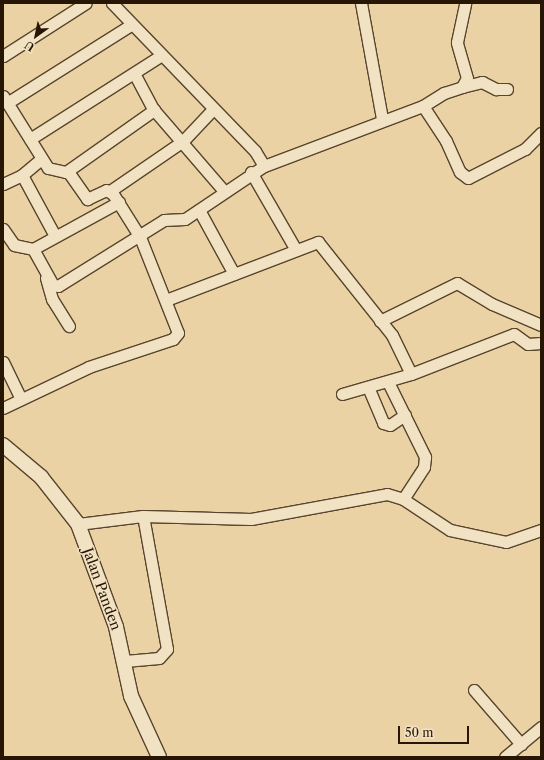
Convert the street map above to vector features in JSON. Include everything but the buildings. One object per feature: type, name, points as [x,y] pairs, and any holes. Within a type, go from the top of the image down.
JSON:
[{"type":"street","points":[[3,56],[86,3]]},
{"type":"street","points":[[112,3],[131,25],[162,55],[213,109],[264,166]]},
{"type":"street","points":[[361,3],[382,119]]},
{"type":"street","points":[[462,87],[467,78],[457,42],[465,3]]},
{"type":"street","points":[[131,25],[5,100],[30,139],[40,160],[50,169],[66,172],[87,199],[110,190],[183,141],[213,109]]},
{"type":"street","points":[[30,139],[135,75],[162,55]]},
{"type":"street","points":[[135,75],[154,110],[183,141],[223,190]]},
{"type":"street","points":[[33,249],[45,271],[58,286],[140,237],[164,220],[180,220],[199,210],[223,190],[251,172],[264,166],[291,158],[382,119],[424,106],[444,92],[482,82],[496,89],[507,88]]},
{"type":"street","points":[[424,106],[446,141],[460,172],[468,178],[525,149],[541,133]]},
{"type":"street","points":[[66,172],[154,110]]},
{"type":"street","points":[[3,184],[22,175],[40,160]]},
{"type":"street","points":[[251,172],[296,250]]},
{"type":"street","points":[[22,175],[55,236]]},
{"type":"street","points":[[3,408],[89,368],[176,337],[178,330],[140,237],[110,190]]},
{"type":"street","points":[[3,229],[14,245],[33,249],[119,202]]},
{"type":"street","points":[[199,210],[234,274]]},
{"type":"street","points":[[166,300],[318,242],[322,244],[401,350],[411,374]]},
{"type":"street","points":[[45,271],[46,285],[69,326]]},
{"type":"street","points":[[380,322],[457,283],[492,304],[541,325]]},
{"type":"street","points":[[342,394],[388,382],[411,374],[514,334],[528,344],[541,343]]},
{"type":"street","points":[[3,362],[21,399]]},
{"type":"street","points":[[388,382],[405,415],[425,462],[404,499]]},
{"type":"street","points":[[368,387],[383,423],[390,425],[405,415]]},
{"type":"street","name":"Jalan Panden","points":[[3,445],[40,477],[78,524],[125,661],[131,696],[159,757]]},
{"type":"street","points":[[78,524],[143,516],[251,519],[381,494],[404,499],[450,530],[506,542],[541,530]]},
{"type":"street","points":[[125,661],[159,658],[167,649],[143,516]]},
{"type":"street","points":[[474,690],[521,744]]},
{"type":"street","points":[[505,757],[541,727]]}]
